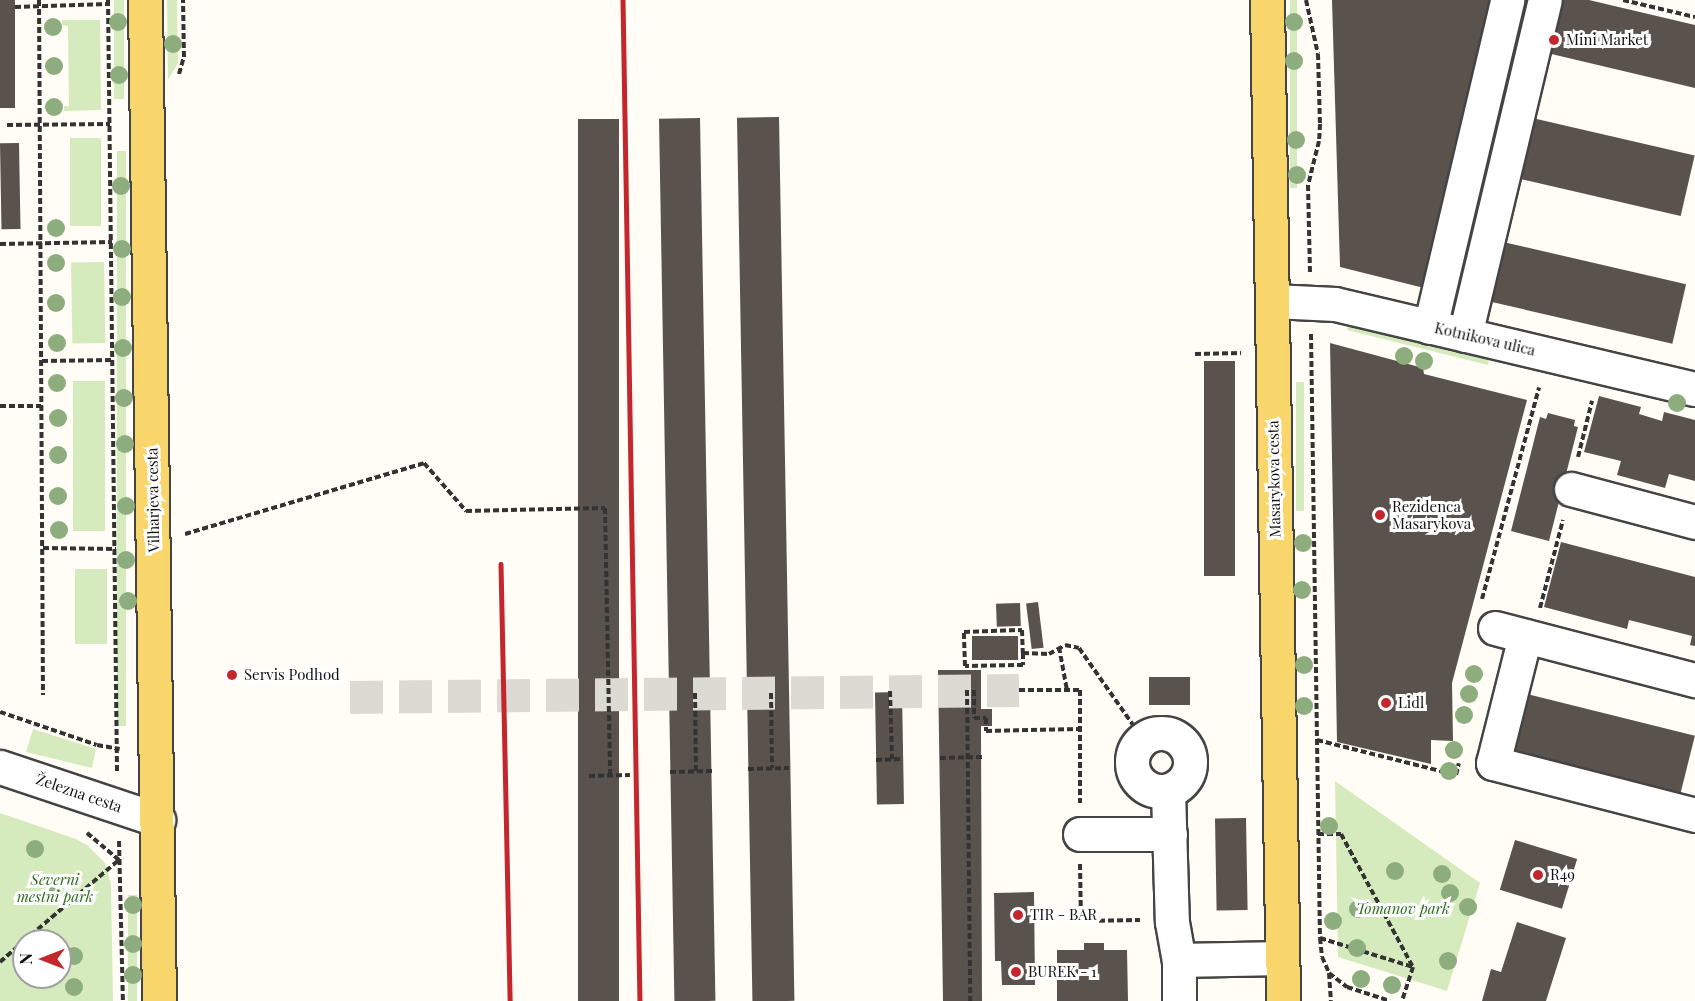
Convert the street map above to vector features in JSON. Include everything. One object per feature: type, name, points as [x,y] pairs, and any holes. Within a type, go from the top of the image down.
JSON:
[{"type":"main road","name":"Vilharjeva cesta","points":[[145,0],[159,1001]]},
{"type":"main road","name":"Masarykova cesta","points":[[1267,0],[1282,1001]]},
{"type":"street","points":[[1430,327],[1507,0]]},
{"type":"street","points":[[1465,335],[1545,0]]},
{"type":"street","name":"Kotnikova ulica","points":[[1273,301],[1335,304],[1695,389]]},
{"type":"street","points":[[1570,489],[1695,522]]},
{"type":"street","points":[[1695,680],[1510,632],[1493,763],[1695,815]]},
{"type":"street","points":[[1166,733],[1180,740],[1190,755],[1188,773],[1184,781],[1168,790],[1149,789],[1135,775],[1132,755],[1143,739],[1151,735],[1166,733]]},
{"type":"street","name":"Železna cesta","points":[[0,766],[158,820]]},
{"type":"street","points":[[1168,790],[1172,922],[1179,960],[1179,1001]]},
{"type":"street","points":[[1080,834],[1170,834]]},
{"type":"street","points":[[1179,960],[1282,958]]},
{"type":"path","points":[[39,0],[43,695]]},
{"type":"path","points":[[1306,0],[1318,54],[1320,124],[1319,141],[1308,185],[1310,281]]},
{"type":"path","points":[[1623,0],[1695,16]]},
{"type":"path","points":[[15,7],[108,2],[117,758]]},
{"type":"path","points":[[7,125],[110,124]]},
{"type":"path","points":[[0,244],[112,242]]},
{"type":"path","points":[[1311,331],[1320,938],[1322,957],[1329,973],[1331,1001]]},
{"type":"path","points":[[1194,354],[1240,353]]},
{"type":"path","points":[[41,361],[113,360]]},
{"type":"path","points":[[1510,632],[1475,623],[1539,388]]},
{"type":"path","points":[[0,406],[41,406]]},
{"type":"path","points":[[179,536],[424,463],[466,511],[605,508],[610,776]]},
{"type":"path","points":[[42,548],[116,549]]},
{"type":"path","points":[[1022,630],[1023,653],[1023,665],[964,666],[964,632],[1022,630]]},
{"type":"path","points":[[1023,653],[1049,654],[1059,647],[1075,646],[1082,651],[1143,739]]},
{"type":"path","points":[[1059,647],[1067,690]]},
{"type":"path","points":[[967,690],[970,1001]]},
{"type":"path","points":[[974,690],[974,718],[986,718],[986,731],[1080,729]]},
{"type":"path","points":[[1019,690],[1080,690],[1081,921],[1141,920]]},
{"type":"path","points":[[890,691],[891,759]]},
{"type":"path","points":[[695,693],[696,771]]},
{"type":"path","points":[[771,693],[772,768]]},
{"type":"path","points":[[0,712],[117,749]]},
{"type":"path","points":[[1317,740],[1456,775],[1462,752]]},
{"type":"path","points":[[940,758],[982,757]]},
{"type":"path","points":[[876,760],[903,759]]},
{"type":"path","points":[[748,769],[789,768]]},
{"type":"path","points":[[670,772],[712,771]]},
{"type":"path","points":[[589,776],[630,775]]},
{"type":"path","points":[[79,830],[88,833],[119,860]]},
{"type":"path","points":[[1318,834],[1341,834],[1413,967],[1402,1001]]},
{"type":"path","points":[[119,846],[123,1001]]},
{"type":"path","points":[[38,929],[119,860]]},
{"type":"path","points":[[1320,938],[1413,967]]},
{"type":"path","points":[[0,962],[12,952]]},
{"type":"path","points":[[1329,973],[1347,987],[1390,1001]]},
{"type":"green space","points":[[114,0],[124,0],[124,99],[114,99]]},
{"type":"green space","points":[[167,0],[177,0],[178,63],[168,80]]},
{"type":"green space","points":[[1290,0],[1297,0],[1297,188],[1290,188]]},
{"type":"green space","points":[[62,20],[100,20],[101,110],[64,111],[64,106],[69,106],[68,26],[62,25]]},
{"type":"green space","points":[[70,138],[101,138],[101,226],[70,226]]},
{"type":"green space","points":[[117,151],[126,151],[126,726],[117,726]]},
{"type":"green space","points":[[104,262],[105,343],[72,344],[71,263]]},
{"type":"green space","points":[[1349,323],[1490,355],[1488,365],[1347,330]]},
{"type":"green space","points":[[73,381],[105,381],[105,531],[73,531]]},
{"type":"green space","points":[[1296,382],[1304,382],[1304,511],[1296,511]]},
{"type":"green space","points":[[75,569],[107,569],[107,644],[75,644]]},
{"type":"green space","points":[[33,729],[96,749],[92,768],[26,752]]},
{"type":"green space","name":"Tomanov park","points":[[1335,781],[1480,883],[1447,991],[1338,957]]},
{"type":"green space","name":"Severni mestni park","points":[[0,813],[76,839],[87,845],[105,863],[111,884],[113,1001],[0,1001]]},
{"type":"green space","points":[[128,895],[137,895],[137,1001],[128,1001]]},
{"type":"building","points":[[0,0],[15,0],[15,108],[0,108]]},
{"type":"building","points":[[1332,0],[1490,0],[1424,288],[1340,267]]},
{"type":"building","points":[[1555,0],[1589,0],[1695,25],[1695,88],[1543,52]]},
{"type":"building","points":[[779,117],[794,1001],[752,1001],[737,118]]},
{"type":"building","points":[[1528,117],[1695,155],[1681,216],[1514,177]]},
{"type":"building","points":[[700,118],[715,1001],[674,1001],[659,119]]},
{"type":"building","points":[[578,119],[619,119],[619,1001],[578,1001]]},
{"type":"building","points":[[0,143],[19,143],[21,229],[2,229]]},
{"type":"building","points":[[1499,241],[1686,284],[1672,344],[1485,300]]},
{"type":"building","name":"Rezidenca Masarykova","points":[[1330,343],[1423,368],[1424,374],[1527,400],[1452,683],[1453,741],[1431,740],[1431,764],[1337,742]]},
{"type":"building","points":[[1204,361],[1235,361],[1235,576],[1204,576]]},
{"type":"building","points":[[1599,396],[1641,407],[1639,414],[1662,421],[1664,412],[1695,420],[1695,481],[1669,474],[1665,488],[1617,475],[1621,461],[1584,452]]},
{"type":"building","points":[[1548,413],[1575,420],[1574,426],[1578,427],[1549,541],[1511,531],[1540,417],[1546,419]]},
{"type":"building","points":[[1561,542],[1695,577],[1695,646],[1690,645],[1692,636],[1629,620],[1627,629],[1544,607]]},
{"type":"building","points":[[1038,602],[1044,648],[1032,649],[1026,603]]},
{"type":"building","points":[[1020,603],[1021,626],[997,627],[996,604]]},
{"type":"building","points":[[972,636],[1018,636],[1018,660],[972,660]]},
{"type":"building","points":[[938,670],[981,670],[981,709],[992,709],[992,726],[981,726],[982,1001],[943,1001]]},
{"type":"building","points":[[1149,677],[1190,677],[1190,705],[1149,705]]},
{"type":"building","points":[[875,692],[902,692],[904,804],[877,804]]},
{"type":"building","points":[[1527,694],[1695,736],[1681,793],[1513,751]]},
{"type":"building","points":[[1246,818],[1248,910],[1217,911],[1215,819]]},
{"type":"building","name":"R49","points":[[1515,840],[1577,859],[1562,909],[1500,890]]},
{"type":"building","points":[[1034,892],[1035,985],[1002,985],[1001,961],[995,961],[994,893]]},
{"type":"building","points":[[1517,922],[1566,938],[1546,1001],[1482,1001],[1491,969],[1501,972]]},
{"type":"building","points":[[1084,943],[1104,943],[1104,950],[1127,950],[1128,1001],[1057,1001],[1057,950],[1084,950]]},
{"type":"tunnel","points":[[350,697],[1019,690]]},
{"type":"railway","points":[[623,0],[640,1001]]},
{"type":"railway","points":[[501,564],[510,1001]]},
{"type":"place","name":"Mini Market","points":[[1554,40]]},
{"type":"place","name":"Rezidenca Masarykova","points":[[1380,515]]},
{"type":"place","name":"Servis Podhod","points":[[232,675]]},
{"type":"place","name":"Lidl","points":[[1386,703]]},
{"type":"place","name":"R49","points":[[1538,875]]},
{"type":"place","name":"TIR - BAR","points":[[1018,915]]},
{"type":"place","name":"BUREK - 1","points":[[1016,972]]}]
